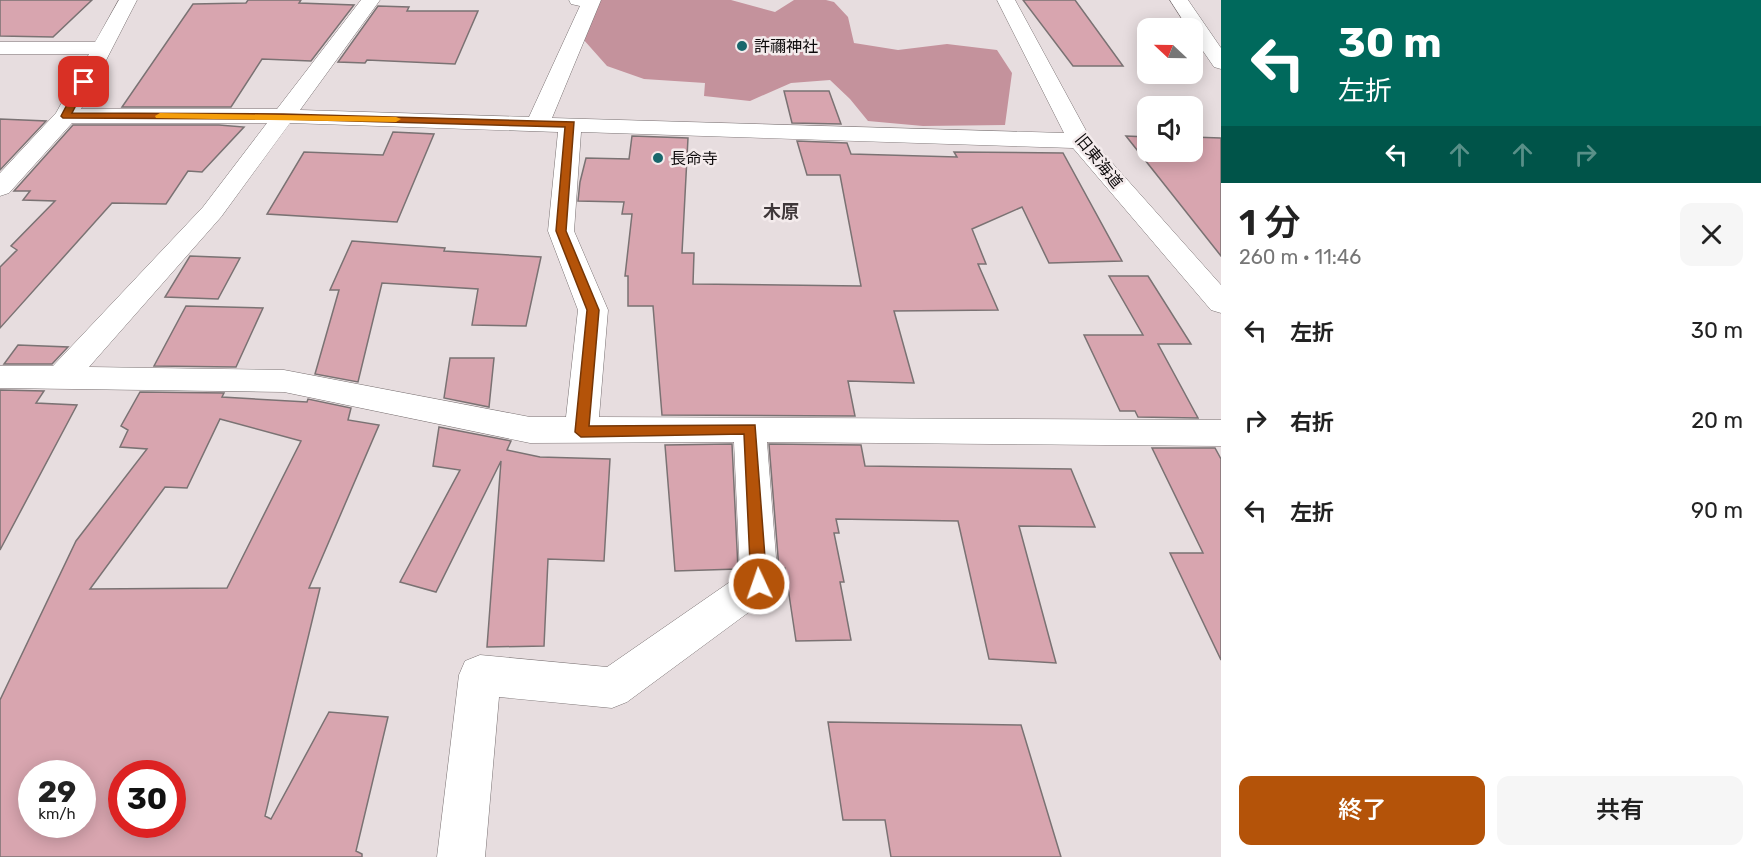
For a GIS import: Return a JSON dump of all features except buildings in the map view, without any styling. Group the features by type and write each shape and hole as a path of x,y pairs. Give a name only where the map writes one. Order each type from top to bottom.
{"street":[{"path":"0,188 66,116 128,0"},
{"path":"61,378 212,212 371,0"},
{"path":"538,123 592,1 578,0"},
{"name":"旧東海道","path":"1006,0 1080,141 1221,303"},
{"path":"1179,0 1221,63"},
{"path":"0,48 102,48"},
{"path":"66,116 283,116 1080,141"},
{"path":"570,124 561,231 593,310 581,432"},
{"path":"0,377 284,381 530,430 581,432 750,429 1221,433"},
{"path":"461,857 480,675 612,688 759,584 750,429"}],"shaded area":[{"path":"599,0 731,0 775,12 794,0 826,0 834,2 848,17 854,43 898,50 947,44 997,50 1012,73 1005,125 923,126 868,121 830,80 791,83 750,101 704,96 705,83 644,79 607,66 583,39"}],"slow traffic":[{"path":"160,116 396,119"}],"place":[{"name":"許禰神社","path":"742,46"},
{"name":"長命寺","path":"658,158"}],"district":[{"name":"木原","path":"781,212"}],"route":[{"path":"84,82 66,116 283,116 570,124 561,231 593,310 581,432 750,429 759,584"}]}
